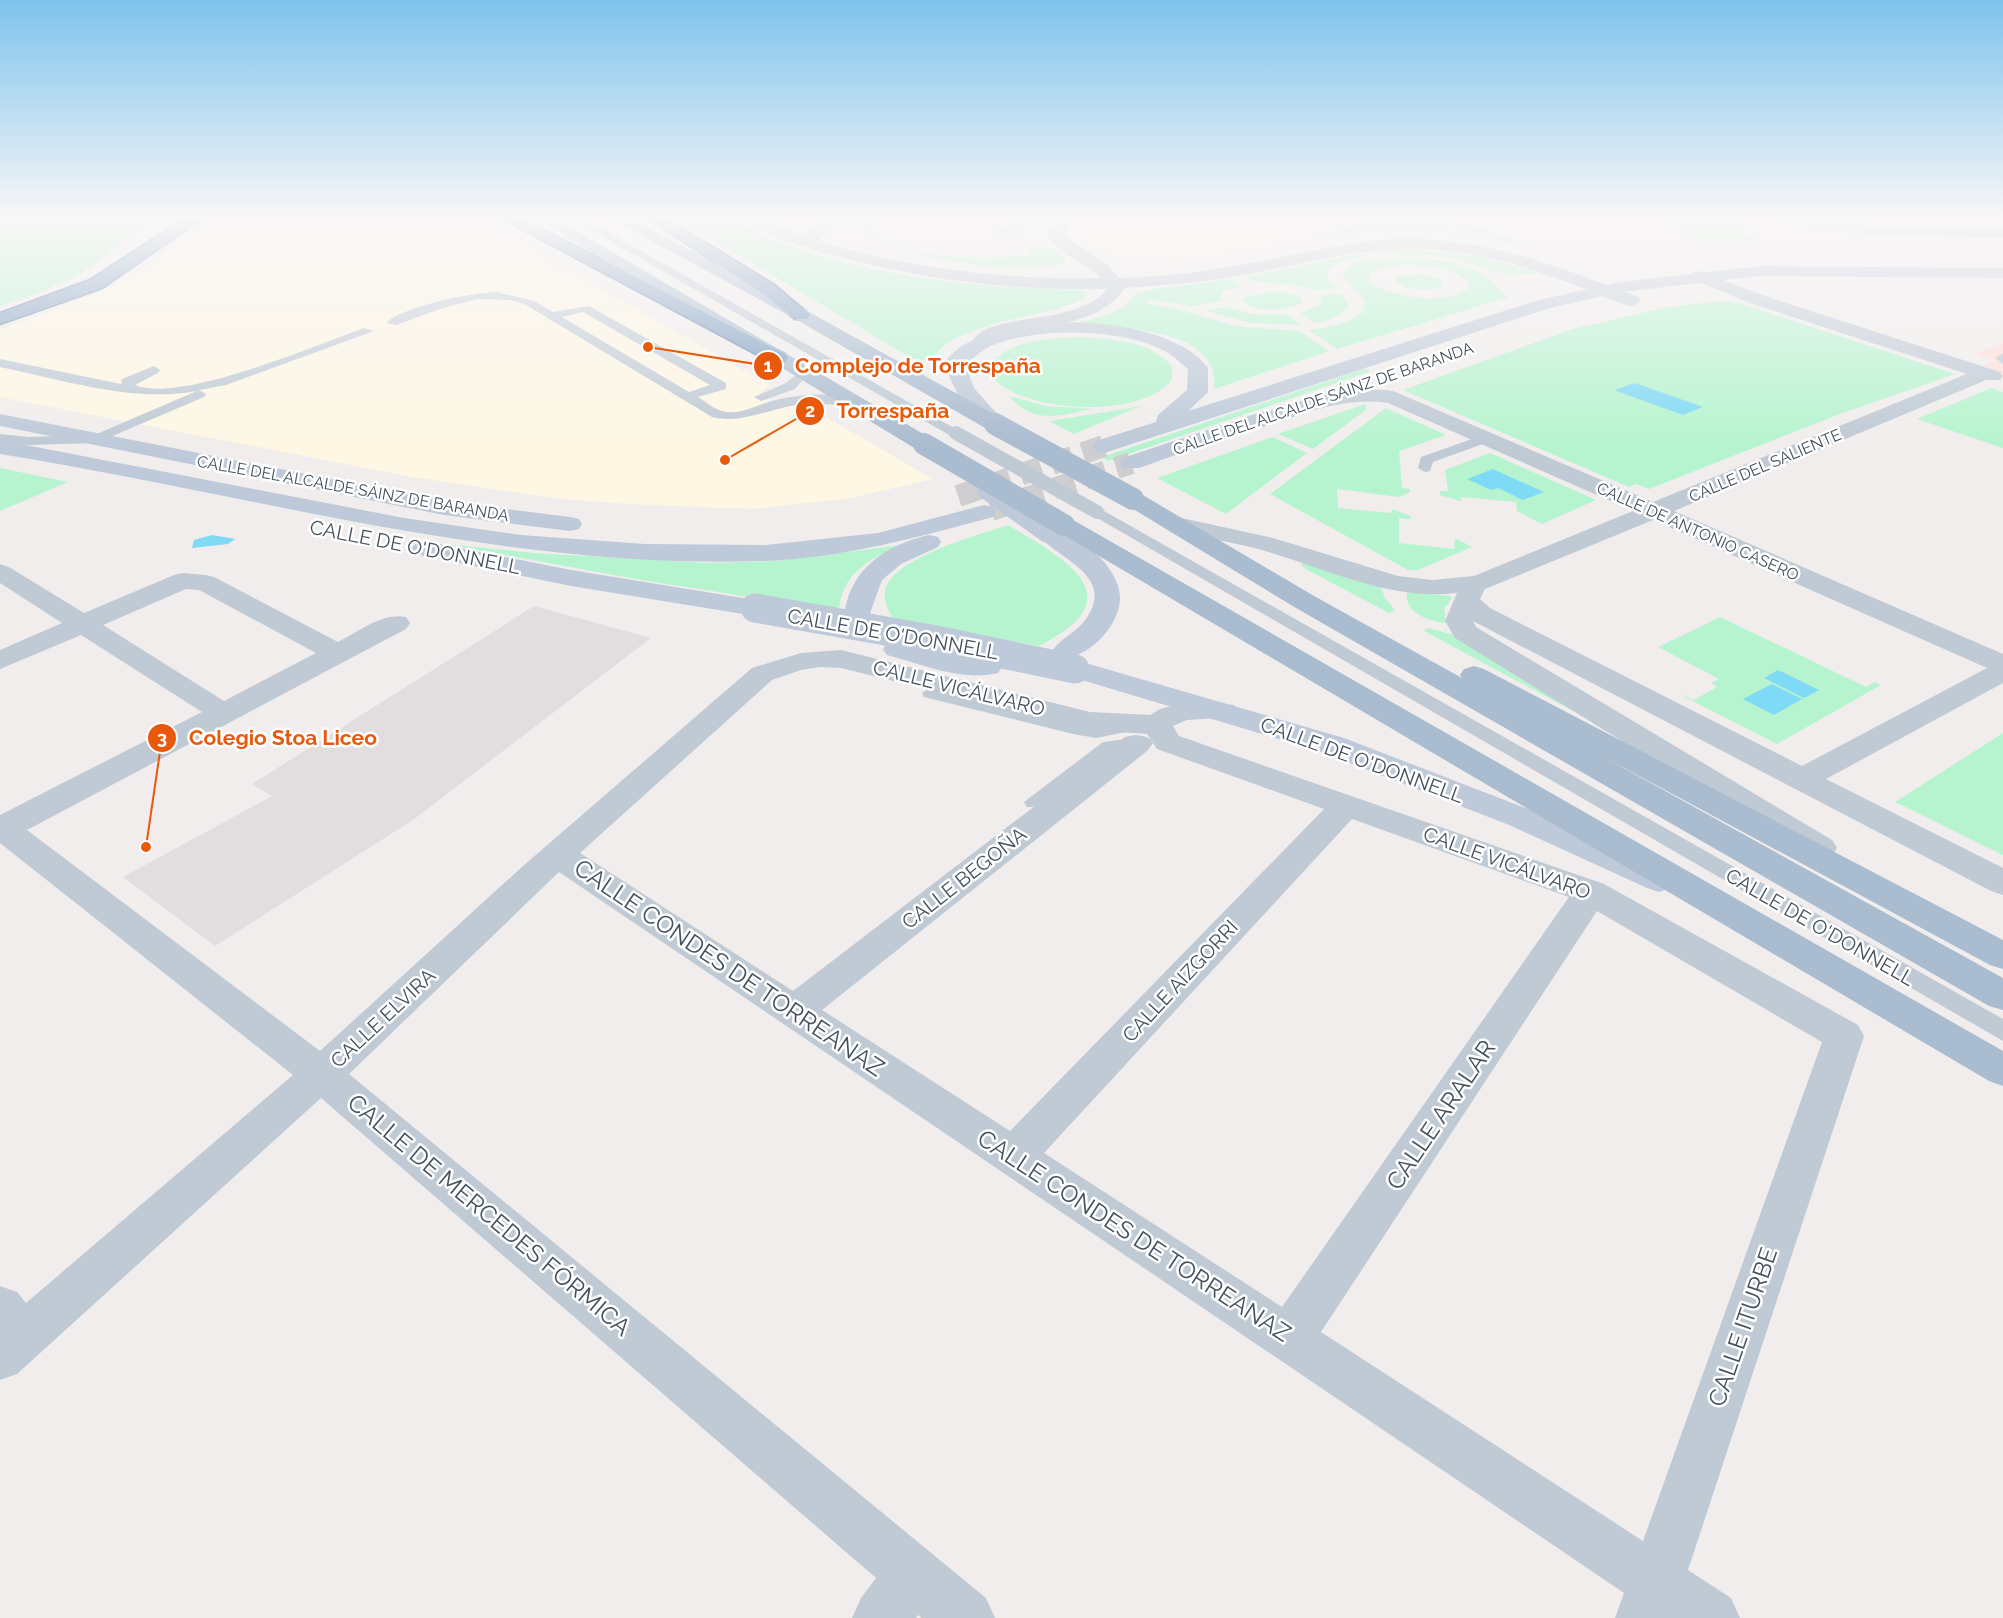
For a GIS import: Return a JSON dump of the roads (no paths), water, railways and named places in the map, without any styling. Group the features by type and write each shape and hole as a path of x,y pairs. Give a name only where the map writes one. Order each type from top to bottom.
{"highway":[{"path":"0,313 53,294"},
{"path":"0,319 74,294"},
{"path":"654,294 778,358"},
{"path":"774,294 801,315"}],"main road":[{"path":"669,294 924,444"},
{"name":"CALLE DE O'DONNELL","path":"760,294 1133,499 1305,602 2003,996"},
{"name":"CALLE DE O'DONNELL","path":"1056,528 1748,920 2003,1070"},
{"name":"CALLE DE O'DONNELL","path":"1305,602 1387,630 2003,956"}],"street":[{"path":"995,424 965,392 955,374 955,362 960,356 982,340 1005,330 1093,309 1109,300 1113,294"},
{"path":"1571,299 1578,294"},
{"name":"CALLE DEL ALCALDE SÁINZ DE BARANDA","path":"982,340 1041,329 1106,329 1143,335 1168,343 1194,360 1200,381 1194,400 1165,421 1104,446 1356,363 1571,299 1605,294"},
{"name":"CALLE DEL ALCALDE SÁINZ DE BARANDA","path":"1133,466 1169,455 1203,438 1383,374 1568,317 1618,294"},
{"path":"1745,294 1995,375"},
{"path":"1383,374 1386,386 1394,397"},
{"name":"CALLE DEL SALIENTE","path":"1473,591 1652,512 1995,375"},
{"name":"CALLE DE ANTONIO CASERO","path":"1203,438 1339,397 1362,393 1394,397 2003,664"},
{"name":"CALLE DEL ALCALDE SÁINZ DE BARANDA","path":"0,420 444,508 556,524 638,529 757,531 849,523 958,496"},
{"path":"924,444 1056,528 1100,575 1107,593 1106,611 1098,627 1070,660"},
{"name":"CALLE DEL ALCALDE SÁINZ DE BARANDA","path":"3,445 404,525 521,542 645,552 766,553 867,541 989,515 893,558 872,573 860,593 859,610"},
{"name":"CALLE DE O'DONNELL","path":"3,445 110,481 306,525 571,578 931,639 1070,660 1333,745 1521,819 1748,920"},
{"name":"CALLE DE O'DONNELL","path":"1177,524 1264,543 1395,584 1473,591 1459,621 1466,632 1930,916"},
{"path":"0,572 225,714"},
{"path":"0,660 80,623 183,581 206,583 337,653"},
{"path":"1473,591 1488,618 2003,883"},
{"path":"1,828 225,714 396,623"},
{"path":"897,649 952,664 988,667"},
{"name":"CALLE VICÁLVARO","path":"762,674 795,661 818,658 841,659 1146,737 1587,897 1844,1036"},
{"path":"1802,779 2003,671"},
{"name":"CALLE ELVIRA","path":"8,1334 322,1075 557,854 762,674"},
{"path":"1146,737 1161,720 1183,712 1223,711"},
{"name":"CALLE BEGOÑA","path":"792,1012 1146,737"},
{"name":"CALLE AIZGORRI","path":"1014,1156 1342,810"},
{"name":"CALLE DE MERCEDES FÓRMICA","path":"1,828 322,1075 966,1618"},
{"name":"CALLE CONDES DE TORREANAZ","path":"557,854 792,1012 1290,1337 1650,1599 1711,1618"},
{"name":"CALLE ARALAR","path":"1290,1337 1587,897"},
{"name":"CALLE ITURBE","path":"1650,1599 1844,1036"},
{"path":"881,1618 914,1574"}],"lane":[{"name":"CALLE DE O'DONNELL","path":"709,294 1097,512 2003,1031"},
{"path":"392,323 449,303 482,297 524,300 686,397 725,416 748,415 789,402 850,401"},
{"path":"550,316 585,308 721,386 686,397"},
{"path":"69,434 175,391 221,382 368,331"},
{"path":"0,363 138,391 175,391"},
{"path":"138,391 129,387 127,382 154,370"},
{"path":"702,406 745,401 776,393 793,384 802,373"},
{"path":"3,445 96,439 191,399 221,382"},
{"path":"1425,468 1426,460 1486,438"},
{"path":"931,693 1073,728 1146,737"},
{"path":"1034,802 1110,746 1146,737"}],"water":[{"path":"1635,383 1703,407 1683,415 1614,390"},
{"path":"1493,469 1544,492 1523,500 1498,488 1491,490 1467,479"},
{"path":"212,535 235,539 228,544 192,548 194,540"},
{"path":"1778,670 1819,690 1804,698 1764,678"},
{"path":"1772,684 1802,699 1774,715 1743,699"}],"tunnel":[{"path":"958,496 1104,446"},
{"path":"991,510 1131,463"}],"place":[{"name":"Complejo de Torrespaña","path":"648,347"},
{"name":"Torrespaña","path":"725,460"},
{"name":"Colegio Stoa Liceo","path":"146,847"}]}
